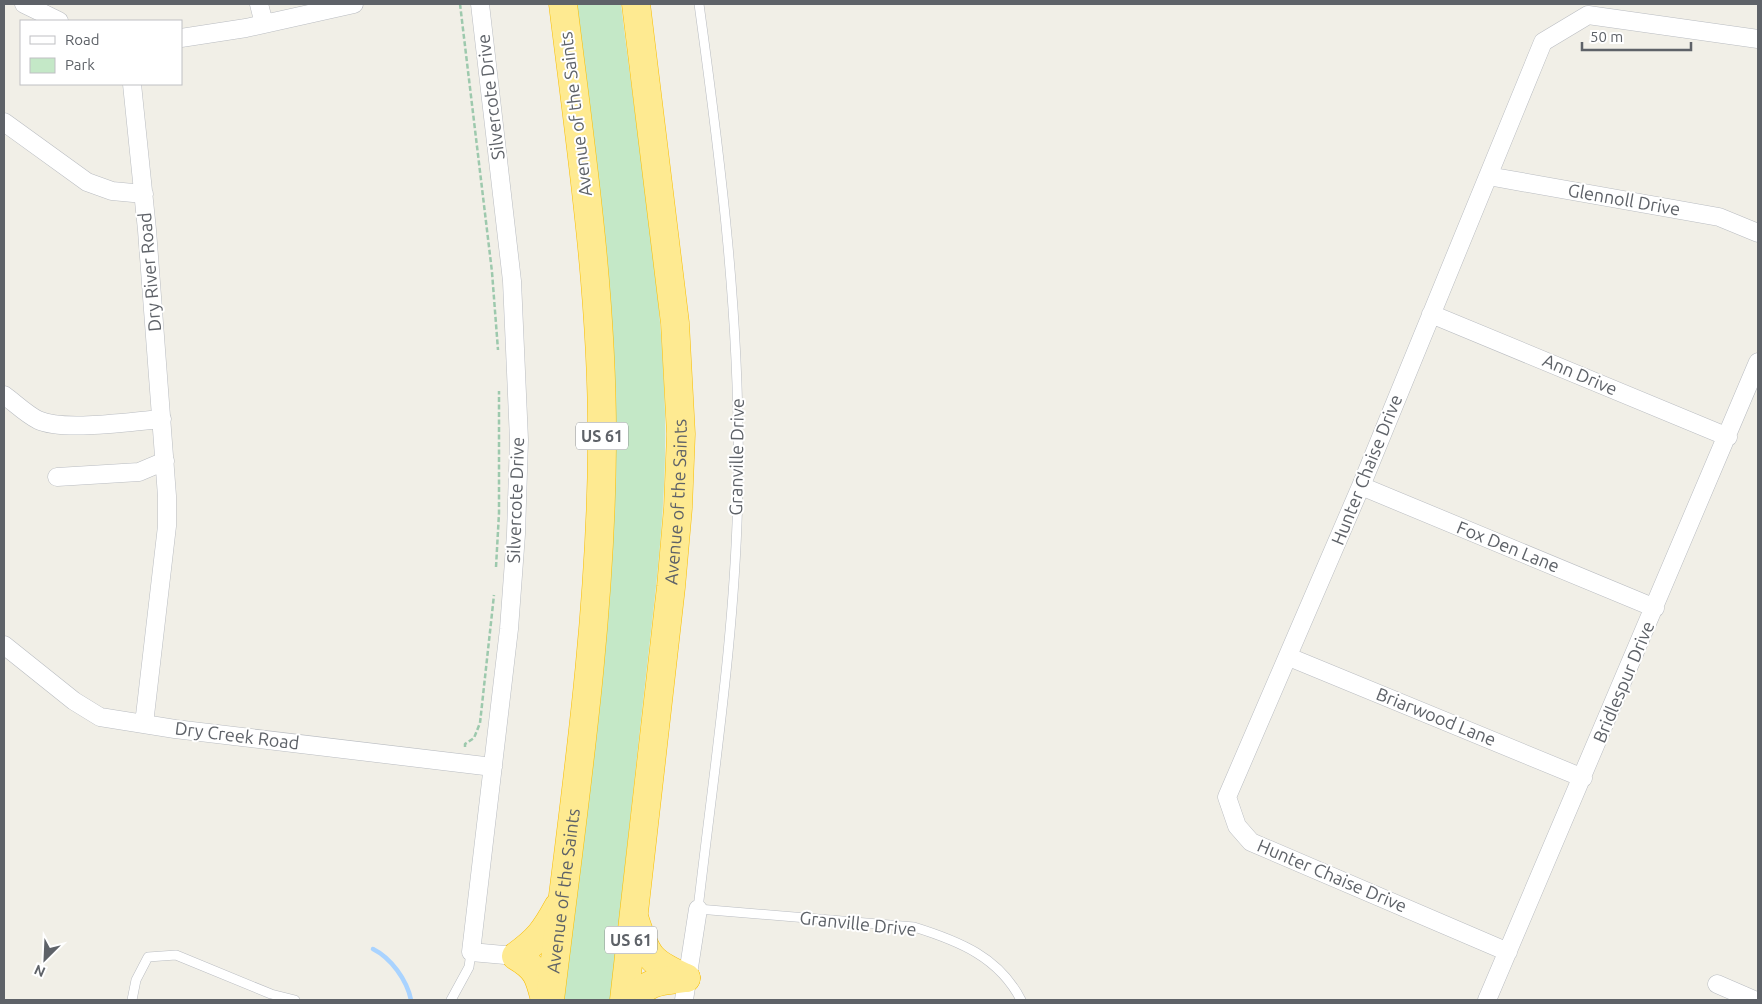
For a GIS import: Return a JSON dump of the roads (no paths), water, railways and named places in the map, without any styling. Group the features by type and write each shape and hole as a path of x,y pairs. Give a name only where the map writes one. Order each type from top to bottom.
{"highway":[{"name":"Avenue of the Saints","path":"550,1000 595,603 601,523 602,443 595,284 563,4"},
{"name":"Avenue of the Saints","path":"624,1000 671,587 678,508 680,434 675,323 636,4"},
{"path":"545,1000 538,973 531,964 516,956 545,932 562,899"},
{"path":"634,916 644,947 651,958 685,989"},
{"path":"634,1000 642,988 657,982 685,989"}],"street":[{"path":"24,4 57,20"},
{"path":"259,4 264,24"},
{"path":"182,38 264,24 354,4"},
{"name":"Silvercote Drive","path":"471,952 509,629 516,534 519,440 512,281 480,4"},
{"name":"Hunter Chaise Drive","path":"1508,952 1251,842 1237,826 1227,797 1289,657 1361,486 1544,42 1588,15 1758,39"},
{"name":"Dry River Road","path":"132,85 144,194 165,461 166,526 144,724"},
{"path":"4,122 87,182 112,191 144,194"},
{"name":"Glennoll Drive","path":"1488,176 1719,217 1758,234"},
{"name":"Ann Drive","path":"1431,314 1728,437"},
{"name":"Bridlespur Drive","path":"1487,1000 1728,437 1758,362"},
{"path":"4,394 30,415 47,423 65,425 162,419"},
{"path":"57,477 139,472 165,461"},
{"name":"Fox Den Lane","path":"1361,486 1655,608"},
{"name":"Dry Creek Road","path":"4,645 74,700 100,717 144,724 493,766"},
{"name":"Briarwood Lane","path":"1289,657 1583,778"},
{"name":"Granville Drive","path":"685,989 698,910"},
{"path":"471,952 516,956"},
{"path":"1717,984 1754,1000"}],"lane":[{"name":"Granville Drive","path":"699,4 729,257 738,395 738,451 734,574 698,910 914,927 945,936 989,960 1011,981 1021,1000"},
{"path":"451,1000 470,967 471,952"},
{"path":"132,1000 136,980 148,957 176,955 271,994 295,1000"}],"waterway":[{"path":"373,949 386,958 397,970 406,985 411,1000"}]}
